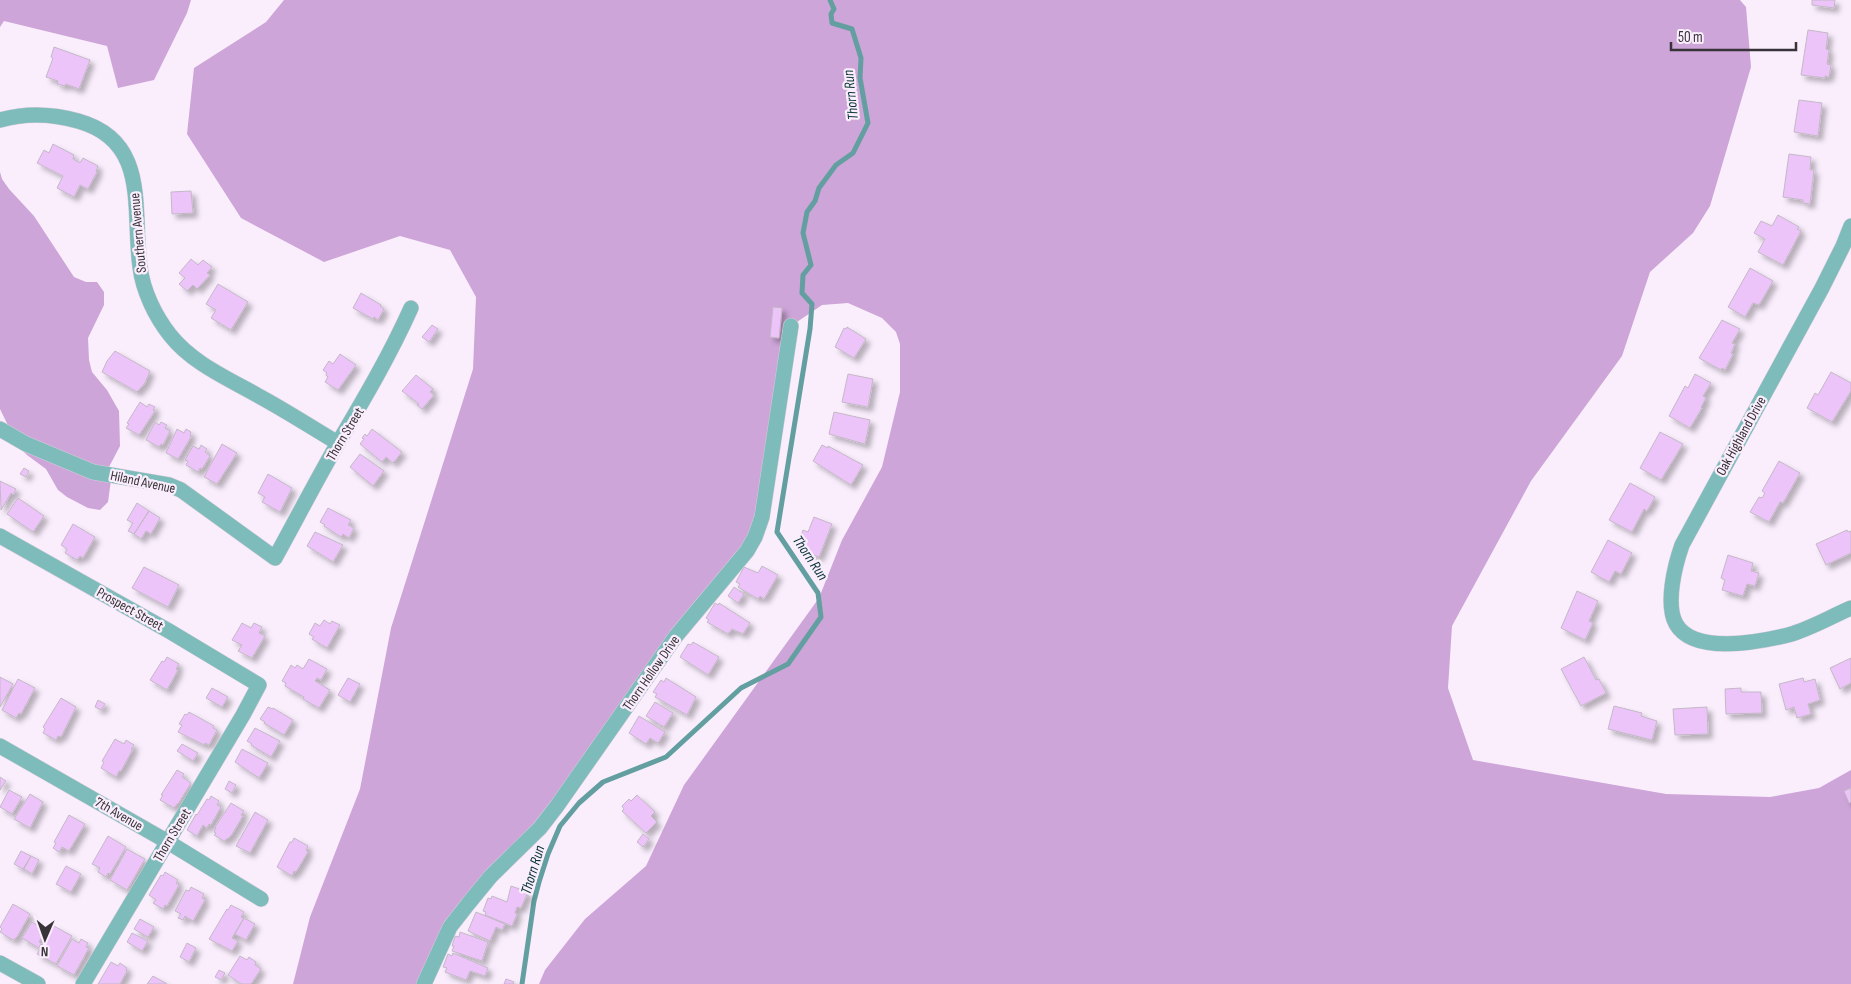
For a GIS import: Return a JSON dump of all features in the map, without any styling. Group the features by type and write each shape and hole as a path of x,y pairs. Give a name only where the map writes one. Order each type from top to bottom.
{"street":[{"name":"Southern Avenue","path":"0,120 35,115 63,116 87,123 105,132 119,145 129,160 133,178 143,285 170,334 181,348 198,361 290,413 338,443"},
{"name":"Oak Highland Drive","path":"1851,226 1843,246 1682,545 1674,578 1672,609 1676,623 1683,632 1703,642 1717,643 1766,640 1789,634 1851,608"},
{"name":"Thorn Street","path":"275,558 338,443 360,409 388,357 411,308"},
{"name":"Thorn Hollow Drive","path":"424,984 450,927 491,876 540,828 676,636 747,551 755,537 762,517 791,326"},
{"name":"Hiland Avenue","path":"0,428 26,444 93,472 169,485 181,490 275,558"},
{"name":"Prospect Street","path":"0,536 129,608 259,685"},
{"name":"Thorn Street","path":"83,984 243,716 259,685"},
{"name":"7th Avenue","path":"0,746 168,842 261,899"},
{"path":"0,962 38,984"}],"shaded area":[{"path":"0,0 191,0 187,13 154,80 118,88 107,46 4,21 0,27"},
{"path":"284,0 1740,0 1746,7 1751,67 1710,206 1693,233 1650,272 1622,356 1531,481 1452,626 1448,688 1473,760 1666,794 1770,797 1819,788 1851,770 1851,984 539,984 545,970 585,919 646,866 684,785 819,598 842,540 882,467 900,392 900,344 896,332 882,318 848,303 822,305 791,326 762,517 587,765 468,904 424,984 293,984 310,917 360,789 391,628 473,369 476,297 450,250 400,236 324,262 241,218 187,134 194,68 266,22"},
{"path":"0,172 2,179 9,189 34,216 74,277 86,282 97,282 104,292 104,305 88,338 89,360 92,372 107,390 119,411 120,446 109,467 111,480 108,502 100,510 88,508 58,490 46,469 18,446 0,409"}],"building":[{"path":"1812,0 1835,0 1834,8 1812,5"},
{"path":"1808,30 1828,33 1826,49 1829,50 1827,64 1831,65 1829,77 1801,75"},
{"path":"54,47 90,60 79,89 66,84 65,86 57,84 58,81 46,77 53,58 51,57"},
{"path":"1799,100 1822,103 1818,136 1794,132"},
{"path":"53,144 74,155 73,159 80,163 83,158 98,166 88,189 80,185 74,197 57,188 63,176 37,163 44,150 49,153"},
{"path":"1789,154 1811,157 1810,170 1814,170 1810,204 1803,203 1803,200 1783,197"},
{"path":"191,191 193,213 172,214 171,192"},
{"path":"1778,215 1799,227 1797,229 1801,231 1783,265 1758,252 1765,239 1754,233 1761,221 1772,226"},
{"path":"191,259 198,265 203,260 212,267 207,273 210,275 197,289 193,285 187,291 179,284 185,278 179,273"},
{"path":"1750,268 1773,281 1759,305 1753,303 1745,317 1728,307"},
{"path":"218,284 248,302 231,330 211,318 216,310 206,304"},
{"path":"361,293 381,305 384,309 378,320 353,308"},
{"path":"773,307 782,308 779,338 770,337"},
{"path":"1722,320 1740,329 1732,343 1735,344 1731,353 1733,354 1725,370 1722,368 1721,370 1699,358"},
{"path":"432,325 438,329 429,342 422,337"},
{"path":"847,327 866,339 854,358 835,347 844,328 846,329"},
{"path":"115,351 150,371 145,383 137,392 102,372 107,361"},
{"path":"340,354 356,365 338,390 325,382 328,377 327,373 323,370 329,361 333,364"},
{"path":"1831,372 1851,383 1851,391 1832,422 1807,408 1815,393 1818,395"},
{"path":"848,374 873,379 868,407 842,402"},
{"path":"1695,374 1711,383 1703,396 1706,398 1702,408 1690,428 1669,416 1685,386 1688,388"},
{"path":"416,375 433,389 430,392 434,395 422,409 417,405 419,404 402,391"},
{"path":"140,402 147,407 149,404 155,407 153,410 155,411 139,435 126,428"},
{"path":"834,412 870,420 865,444 829,434"},
{"path":"155,422 159,425 161,422 167,425 165,428 170,431 163,445 161,444 159,447 146,440"},
{"path":"177,429 184,433 186,429 191,432 191,437 178,459 166,453"},
{"path":"372,429 402,452 393,463 386,457 382,462 360,444 365,434 367,436"},
{"path":"1660,432 1683,444 1661,480 1640,468"},
{"path":"222,444 237,453 217,484 204,477"},
{"path":"201,445 207,449 205,452 210,456 198,472 186,465 188,461 185,460 193,446 199,449"},
{"path":"822,445 828,448 828,446 863,465 851,485 813,461"},
{"path":"360,454 384,471 373,486 350,467"},
{"path":"1779,461 1800,473 1783,503 1780,502 1769,522 1750,512 1759,497 1762,498 1765,493 1762,491"},
{"path":"24,468 29,471 26,477 20,474"},
{"path":"268,474 292,488 280,512 262,502 265,497 258,493"},
{"path":"0,481 16,489 13,495 11,493 1,510"},
{"path":"1630,483 1655,497 1647,511 1644,509 1632,532 1609,520"},
{"path":"18,498 44,516 33,532 7,514"},
{"path":"137,503 149,511 134,534 128,531 133,523 127,520"},
{"path":"328,508 351,520 348,525 354,528 349,538 343,534 341,537 320,522"},
{"path":"149,511 160,518 151,534 146,531 141,539 134,534"},
{"path":"814,517 832,524 819,557 801,550 805,542 799,540 803,530 808,532"},
{"path":"73,524 95,537 83,558 80,556 77,560 65,553 67,549 61,545"},
{"path":"1847,530 1848,532 1851,531 1851,553 1826,565 1816,544"},
{"path":"315,532 343,545 333,562 307,546"},
{"path":"1608,540 1632,553 1621,574 1615,571 1609,582 1591,572"},
{"path":"1728,555 1753,563 1751,571 1759,573 1755,586 1747,584 1743,596 1722,590 1725,580 1721,578"},
{"path":"762,566 778,575 764,599 760,596 758,599 738,587 740,584 736,582 744,567 758,573"},
{"path":"144,567 179,585 168,607 132,588"},
{"path":"734,587 744,594 738,603 728,596"},
{"path":"1577,591 1598,601 1589,621 1593,623 1585,640 1561,628"},
{"path":"715,603 718,605 719,603 750,623 743,634 732,629 728,634 707,622 709,620 706,618"},
{"path":"324,620 330,624 332,621 340,625 327,648 312,639 314,637 309,634 315,623 320,626"},
{"path":"242,623 251,628 254,623 262,627 259,633 265,636 252,658 238,651 242,645 232,640"},
{"path":"693,642 719,657 708,675 680,657 688,644 691,645"},
{"path":"167,657 179,664 176,669 178,670 167,690 150,680 162,661 164,662"},
{"path":"1584,657 1596,680 1599,679 1606,693 1581,706 1561,669"},
{"path":"1851,658 1851,683 1840,689 1830,668"},
{"path":"309,659 327,669 321,680 317,678 315,681 330,690 319,708 285,686 286,683 282,681 291,665 295,668 297,665 303,669"},
{"path":"0,677 13,684 0,707"},
{"path":"348,678 360,684 350,702 338,695"},
{"path":"666,678 696,697 687,715 655,697 657,694 653,692 661,680 664,682"},
{"path":"1803,678 1804,682 1815,679 1820,700 1808,704 1811,714 1797,718 1794,707 1786,710 1779,684"},
{"path":"18,679 35,688 21,714 19,713 16,718 2,710"},
{"path":"212,688 228,697 222,707 206,698"},
{"path":"1741,688 1741,692 1761,692 1762,713 1726,714 1725,689"},
{"path":"61,698 76,707 61,737 58,736 56,740 43,733 45,729 43,727"},
{"path":"98,700 105,704 101,710 95,707"},
{"path":"655,702 673,713 664,727 646,716"},
{"path":"1614,706 1642,713 1641,716 1657,721 1652,740 1608,729"},
{"path":"268,707 293,720 284,735 260,719"},
{"path":"1707,707 1708,734 1675,735 1673,709"},
{"path":"189,712 214,726 213,728 217,730 209,745 205,743 204,745 178,732 182,725 179,724 185,714 187,715"},
{"path":"639,716 665,732 658,743 650,738 646,744 629,733"},
{"path":"255,728 280,741 271,757 247,741"},
{"path":"115,739 124,744 126,740 134,745 116,777 101,768 104,762 102,761"},
{"path":"182,744 198,753 193,761 177,751"},
{"path":"242,749 268,763 259,778 235,762"},
{"path":"177,770 184,774 182,777 191,783 174,808 160,800 163,795 161,795"},
{"path":"0,777 6,781 0,790"},
{"path":"229,781 236,785 232,793 225,789"},
{"path":"1851,788 1851,802 1849,803 1844,791"},
{"path":"9,790 22,797 12,814 0,807"},
{"path":"30,794 43,802 30,828 14,819"},
{"path":"637,795 655,812 651,816 657,822 646,833 622,811 624,809 622,806 629,799 631,801"},
{"path":"211,796 219,801 217,805 221,807 211,825 209,824 207,828 203,825 197,836 187,830 196,814"},
{"path":"231,803 244,811 231,836 224,841 214,835 216,833 214,832 215,827"},
{"path":"255,812 268,820 250,853 236,846"},
{"path":"69,815 85,824 69,851 62,847 59,852 53,848 56,843 54,842"},
{"path":"643,834 649,839 643,847 637,842"},
{"path":"108,836 126,847 110,874 108,873 106,877 98,872 100,868 92,864"},
{"path":"294,838 308,846 306,850 308,852 292,876 277,867"},
{"path":"127,849 145,859 127,890 110,880"},
{"path":"21,851 31,856 23,869 14,864"},
{"path":"31,856 39,860 32,874 24,869"},
{"path":"66,866 81,874 71,892 56,884"},
{"path":"165,872 178,880 176,883 179,885 167,906 165,905 163,909 153,903 156,900 149,895 161,875 163,876"},
{"path":"511,886 528,892 521,908 517,907 515,913 517,914 512,926 485,915 486,912 483,911 488,898 491,899 492,896 507,902"},
{"path":"191,887 204,894 202,898 205,900 193,921 185,916 183,920 178,918 181,914 175,911 186,890 189,891"},
{"path":"13,904 30,914 17,937 13,940 0,932 2,929 0,927"},
{"path":"231,905 244,912 241,917 244,918 232,938 238,941 232,951 209,939"},
{"path":"476,912 505,924 502,930 496,927 490,941 468,931"},
{"path":"244,918 255,924 246,940 235,934"},
{"path":"140,919 154,927 148,937 134,929"},
{"path":"32,922 46,930 39,942 41,943 39,948 22,938"},
{"path":"54,926 72,936 56,964 37,954"},
{"path":"460,932 488,942 482,961 452,951 455,936 459,937"},
{"path":"132,933 148,941 142,951 127,942"},
{"path":"72,939 79,943 81,939 88,943 86,947 89,948 74,975 57,966"},
{"path":"187,943 196,948 189,962 180,957"},
{"path":"453,953 488,968 485,976 470,971 466,980 445,972 447,968 443,967 448,954 452,956"},
{"path":"240,956 247,960 249,957 261,969 251,984 241,984 228,975"},
{"path":"111,962 118,966 120,963 127,968 120,984 98,984"},
{"path":"219,970 225,973 221,980 215,977"},
{"path":"153,976 167,984 147,984"},
{"path":"506,979 514,982 513,984 504,984"}],"waterway":[{"name":"Thorn Run","path":"522,984 534,901 548,854 560,826 579,803 603,782 666,757 741,688 788,664 821,617 818,593 777,532 810,329 812,304 802,293 803,275 811,265 803,233 807,212 815,201 819,188 836,165 853,153 868,123 860,78 861,58 852,29 832,23 831,14 834,9 830,0"}]}
